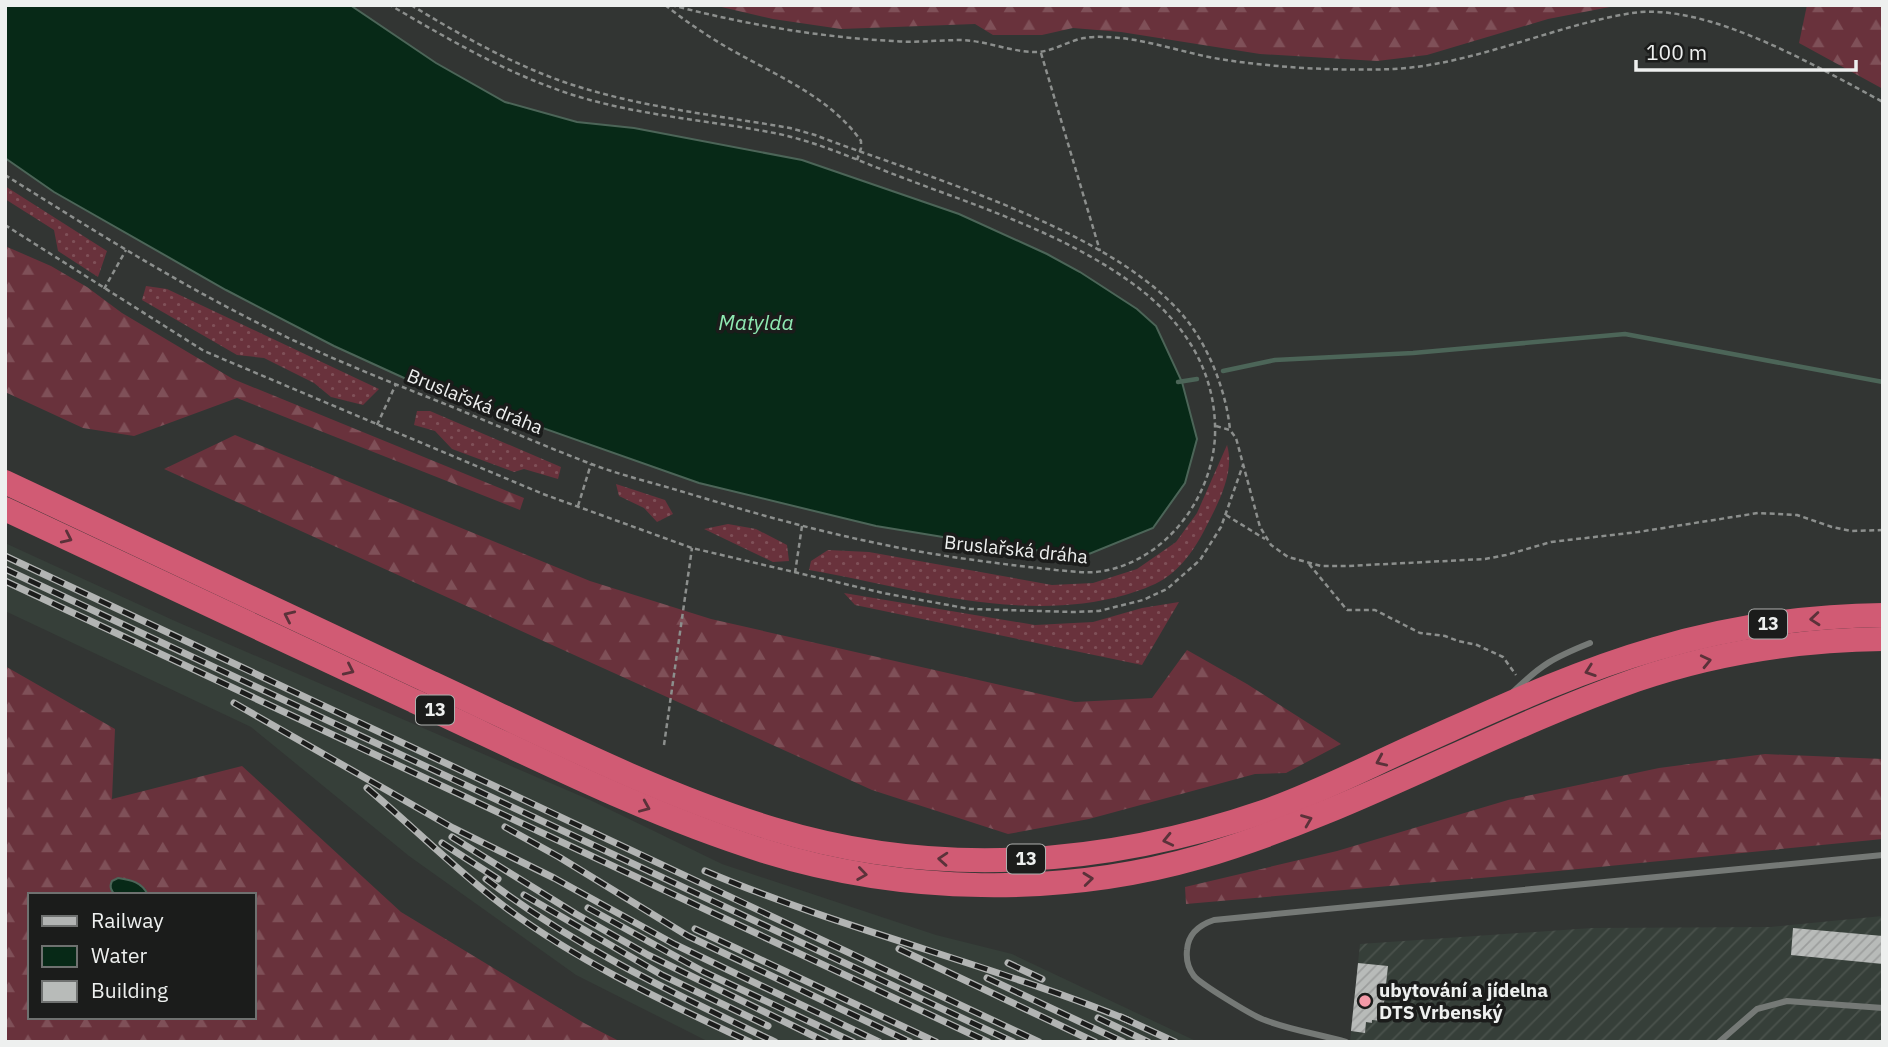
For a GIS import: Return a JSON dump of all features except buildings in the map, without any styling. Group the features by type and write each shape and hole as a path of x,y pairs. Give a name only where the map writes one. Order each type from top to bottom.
{"highway":[{"name":"13","path":"5,482 594,758 702,804 775,830 854,848 920,857 1004,860 1057,858 1148,845 1192,835 1271,809 1561,682 1666,646 1761,625 1883,615"},
{"name":"13","path":"5,509 641,805 768,852 848,872 921,881 1003,884 1059,882 1111,877 1199,858 1280,831 1570,705 1640,679 1731,655 1839,640 1883,639"},
{"path":"1839,640 1883,645"}],"lane":[{"path":"1493,711 1538,668 1553,658 1590,643"},
{"path":"1346,1042 1261,1019 1199,980 1190,969 1186,954 1189,939 1206,923 1226,919 1883,855"},
{"path":"1719,1042 1757,1009 1787,1001 1883,1008"}],"path":[{"name":"Bruslařská dráha","path":"5,175 126,250 262,325 396,384 591,464 802,526 907,551 1017,566 1106,571 1147,555 1160,545 1179,525 1197,499 1208,474 1214,444 1215,426 1210,386 1205,370 1179,327 1157,303 1090,255 1041,232 802,140 775,133 688,120 569,93 499,65 429,29 390,5"},
{"path":"411,5 465,38 563,82 632,101 790,128 978,195 1068,234 1100,251 1156,290 1180,312 1194,330 1212,364 1230,430 1236,438 1257,520 1268,540"},
{"path":"665,5 721,44 820,101 861,141 857,160"},
{"path":"671,5 722,18 808,34 896,42 965,40 1018,51 1041,52 1086,38 1121,38 1224,60 1294,67 1396,69 1459,58 1634,13 1665,13 1742,32 1789,52 1883,102"},
{"path":"1041,52 1100,251"},
{"path":"5,225 204,351 377,425 578,506 692,548 795,573 970,609 1099,611 1143,600 1167,589 1200,560 1226,515 1243,465"},
{"path":"103,289 126,250"},
{"path":"377,425 396,384"},
{"path":"1215,426 1230,430"},
{"path":"578,506 591,464"},
{"path":"1226,515 1268,540 1288,557 1309,564 1347,566 1485,559 1551,542 1638,532 1758,513 1797,514 1851,531 1883,530"},
{"path":"795,573 802,526"},
{"path":"664,745 692,548"},
{"path":"1309,564 1347,610 1375,610 1420,633 1445,636 1489,650 1503,657 1522,683"}],"shaded area":[{"path":"5,543 175,621 590,800 722,864 936,935 1012,954 1198,1042 709,1042 576,975 409,856 251,727 5,611"},
{"path":"1883,916 1883,1042 1350,1042 1360,944 1592,928 1771,927"}],"green space":[{"path":"713,5 1620,5 1548,19 1427,55 1377,61 1260,54 1121,32 1073,28 1042,35 993,35 975,24 841,29 773,19"},
{"path":"1807,5 1883,5 1883,89 1799,43"},
{"path":"5,186 107,251 98,277 58,251 54,230 5,199"},
{"path":"5,246 51,266 87,287 122,313 233,379 524,498 520,510 237,398 134,436 83,428 5,392"},
{"path":"146,286 167,289 379,389 363,405 331,397 314,383 264,358 237,355 142,300"},
{"path":"417,411 430,411 561,467 558,479 524,469 514,472 452,449 435,431 414,425"},
{"path":"235,435 590,581 711,619 1075,702 1152,698 1187,650 1247,684 1341,744 1286,773 1255,774 1089,819 1008,834 872,790 164,469"},
{"path":"1227,445 1229,465 1221,496 1184,562 1164,579 1125,595 1086,603 1006,605 809,570 811,561 828,550 869,552 1052,585 1093,583 1137,569 1176,542 1197,513"},
{"path":"616,484 665,500 673,514 657,522 644,508 619,496"},
{"path":"728,524 756,529 787,545 789,561 773,562 704,529"},
{"path":"844,593 1035,625 1093,622 1142,608 1179,602 1142,665 855,605"},
{"path":"5,666 115,729 112,799 242,766 401,912 584,1023 621,1042 5,1042"},
{"path":"1765,754 1883,759 1883,839 1186,904 1185,887 1337,851 1508,800 1659,768"}],"water":[{"name":"Matylda","path":"5,5 350,5 436,63 505,102 577,122 634,128 802,160 959,214 1080,272 1137,309 1156,326 1182,382 1197,439 1185,483 1153,528 1089,554 1016,549 876,526 699,483 415,383 334,346 226,290 54,192 5,158"},
{"path":"118,878 132,881 147,893 114,893 112,881"}],"waterway":[{"path":"1223,371 1275,360 1413,353 1625,334 1883,382"},
{"path":"1178,382 1197,379"}],"railway":[{"path":"5,556 1039,1042"},
{"path":"5,569 1013,1042"},
{"path":"5,581 988,1042"},
{"path":"234,703 453,828 554,878 674,944 879,1042"},
{"path":"367,788 467,876 530,925 590,962 750,1042"},
{"path":"505,827 688,936 910,1042"},
{"path":"452,837 648,955 826,1042"},
{"path":"442,843 498,879"},
{"path":"705,871 810,911 1024,982 1130,1021"},
{"path":"486,879 590,948 775,1042"},
{"path":"524,895 662,975 768,1026"},
{"path":"588,908 704,972 853,1042"},
{"path":"695,929 936,1042"},
{"path":"899,949 1095,1042"},
{"path":"1008,963 1042,979"},
{"path":"987,978 1123,1042"},
{"path":"1121,1017 1175,1042"},
{"path":"1098,1018 1148,1042"}],"place":[{"name":"ubytování a jídelna DTS Vrbenský","path":"1365,1001"}]}
